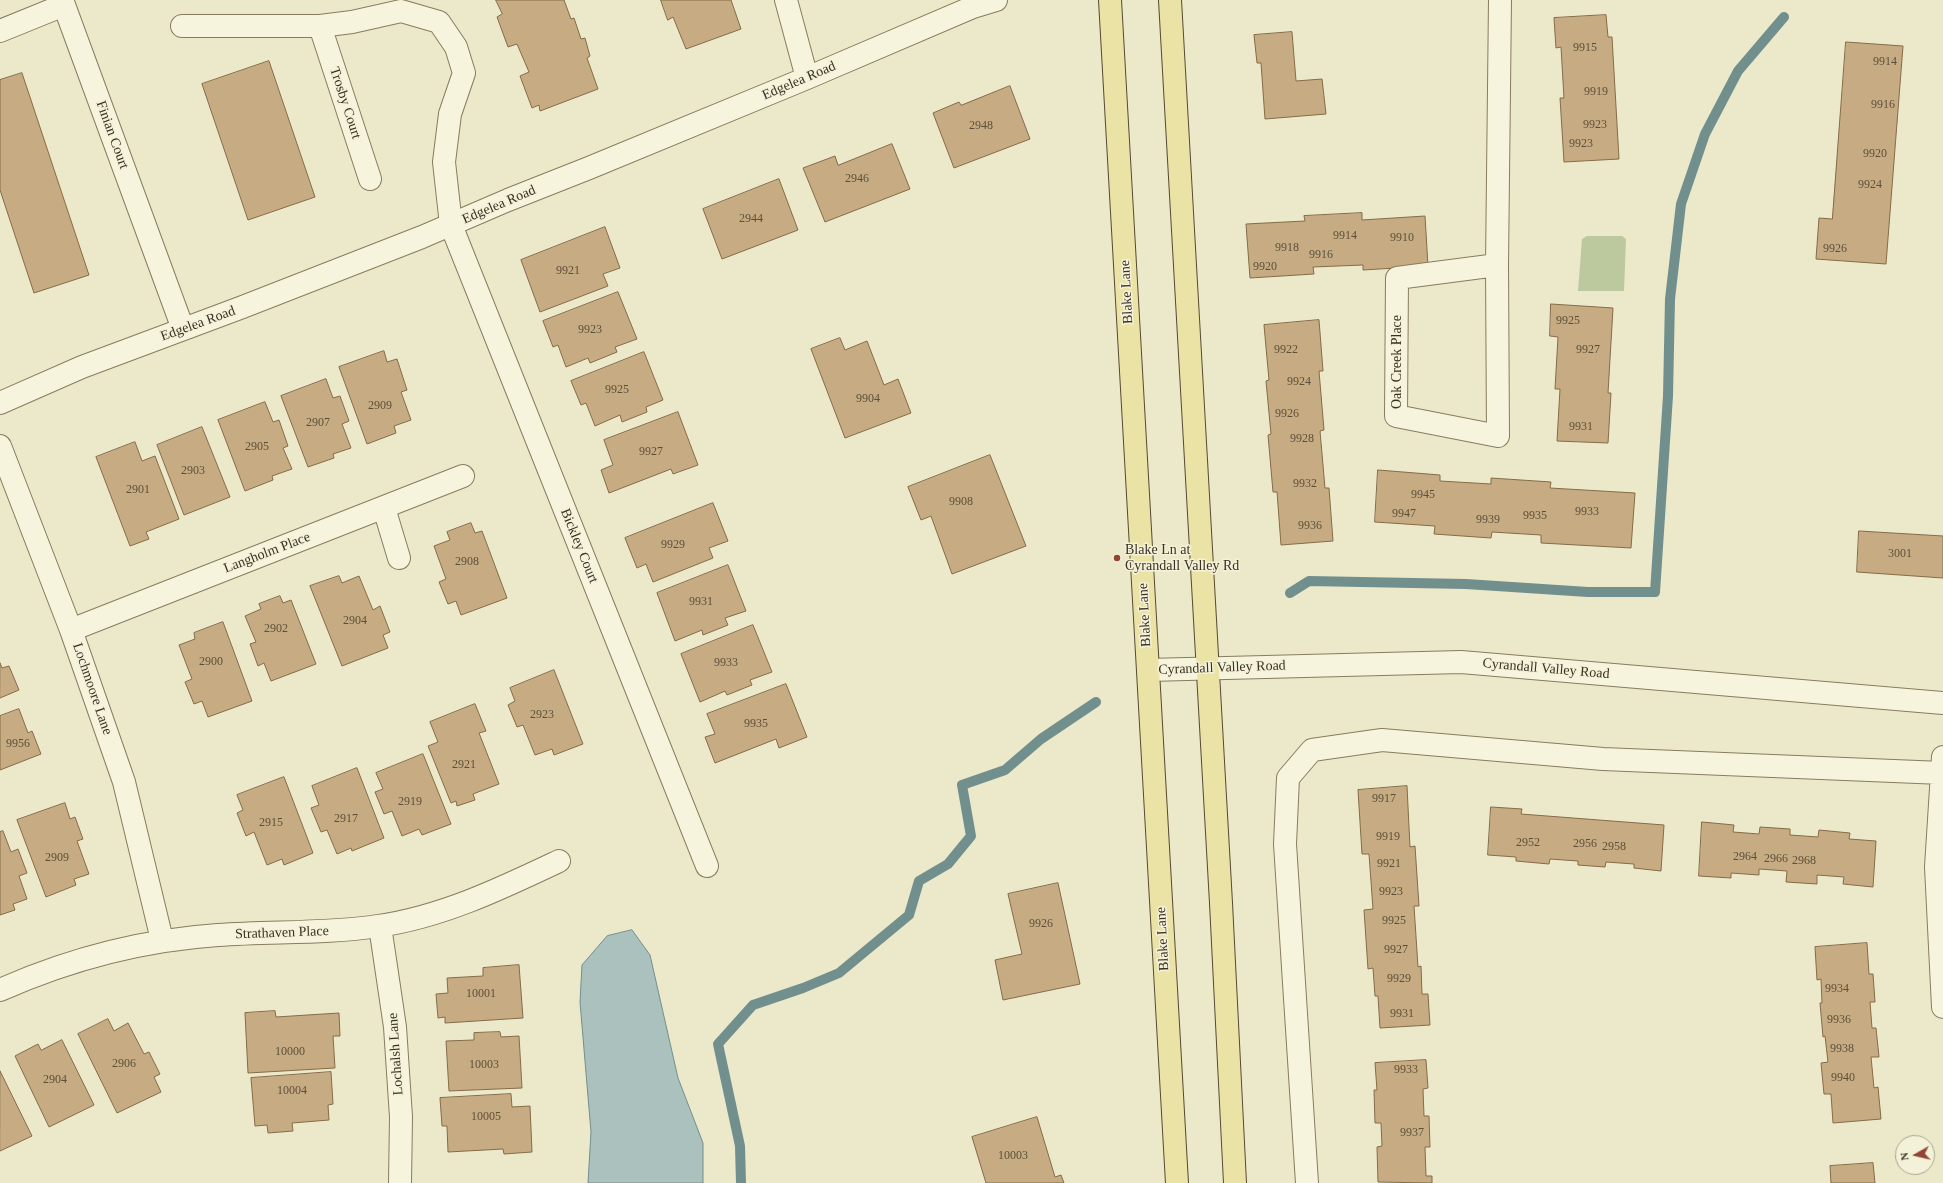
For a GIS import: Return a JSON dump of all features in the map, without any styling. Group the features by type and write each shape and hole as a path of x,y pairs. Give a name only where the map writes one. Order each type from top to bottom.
{"main road":[{"name":"Blake Lane","path":"1110,0 1177,1183"},
{"path":"1170,0 1221,903 1235,1183"}],"street":[{"path":"786,0 807,78"},
{"name":"Edgelea Road","path":"0,403 82,367 183,330 450,225 807,78 973,7 996,0"},
{"name":"Oak Creek Place","path":"1497,265 1397,278 1396,416 1498,436 1497,265 1500,0"},
{"name":"Finian Court","path":"0,31 64,5 183,330"},
{"path":"182,26 320,26 352,22 400,11 439,22 456,47 464,73 450,114 444,162 450,225"},
{"name":"Trosby Court","path":"320,26 370,179"},
{"name":"Bickley Court","path":"450,225 707,866"},
{"name":"Lochmoore Lane","path":"0,446 72,630 124,782 162,940"},
{"name":"Langholm Place","path":"72,630 463,476"},
{"path":"384,508 399,558"},
{"name":"Cyrandall Valley Road","path":"1148,670 1461,662 1943,703"},
{"path":"1307,1183 1285,844 1288,778 1312,750 1382,740 1604,759 1942,765 1936,867 1943,1007"},
{"name":"Strathaven Place","path":"0,990 76,960 162,940 219,935 326,932 380,926 424,915 485,895 559,861"},
{"name":"Lochalsh Lane","path":"380,926 395,1027 401,1117 400,1183"}],"green space":[{"path":"1587,236 1622,236 1626,239 1624,291 1578,291 1582,239"}],"water":[{"path":"632,930 650,955 678,1078 703,1143 703,1183 588,1183 591,1132 580,1002 582,965 607,936"}],"building":[{"path":"496,0 564,0 571,19 574,18 581,39 585,38 590,56 587,58 598,89 540,111 539,105 532,108 520,76 529,72 517,44 508,47 497,17 502,14"},
{"path":"661,0 731,0 741,29 686,49 673,17 668,20"},
{"path":"1606,15 1608,37 1612,37 1619,159 1564,162 1560,98 1564,98 1561,47 1556,48 1554,18"},
{"path":"1292,32 1296,81 1322,79 1326,114 1265,119 1261,63 1257,63 1254,35"},
{"path":"1846,42 1903,46 1886,264 1816,259 1819,218 1832,219"},
{"path":"269,61 315,197 248,220 202,84"},
{"path":"22,73 89,275 34,293 0,190 0,80"},
{"path":"1010,86 1030,139 954,168 933,113 959,102 961,105"},
{"path":"892,144 910,189 825,222 803,168 835,156 838,165"},
{"path":"779,179 798,230 722,259 703,209"},
{"path":"1362,213 1362,220 1425,216 1428,266 1363,270 1363,265 1313,267 1314,274 1250,278 1246,224 1305,221 1304,216"},
{"path":"605,227 620,268 603,274 608,286 540,312 521,260"},
{"path":"618,292 637,339 615,347 617,352 590,363 588,358 566,367 558,345 553,347 543,321"},
{"path":"1551,304 1613,308 1608,393 1611,393 1608,443 1557,441 1560,389 1555,389 1558,337 1550,336"},
{"path":"1319,320 1323,371 1319,371 1324,430 1320,431 1325,488 1329,488 1333,541 1281,545 1277,492 1273,492 1268,435 1271,434 1266,381 1269,380 1264,325"},
{"path":"840,338 845,350 867,341 884,385 898,379 911,413 845,438 811,349"},
{"path":"384,351 387,362 397,359 407,390 401,392 411,420 394,426 396,433 367,444 339,367"},
{"path":"644,352 663,400 646,407 647,412 622,422 620,415 595,426 586,403 581,405 571,381"},
{"path":"326,379 333,398 340,396 349,421 342,424 351,448 333,454 334,458 308,467 281,396"},
{"path":"265,402 273,422 279,420 288,446 283,448 292,469 272,476 273,480 245,491 218,420"},
{"path":"678,412 698,465 673,474 671,469 609,493 601,470 613,465 604,440"},
{"path":"202,427 230,497 184,515 157,445"},
{"path":"135,442 142,461 155,456 179,519 146,532 149,539 130,546 96,457"},
{"path":"990,455 1026,546 952,574 931,516 921,520 908,487"},
{"path":"1378,470 1440,475 1440,481 1491,484 1491,478 1551,482 1550,488 1635,493 1631,548 1541,543 1541,535 1492,532 1491,538 1434,534 1435,526 1375,522"},
{"path":"713,503 728,541 709,548 713,558 653,582 646,564 637,568 625,538"},
{"path":"471,523 475,533 482,531 507,598 461,615 456,601 448,604 439,582 446,579 434,546 450,540 447,532"},
{"path":"1859,531 1943,536 1943,578 1857,572"},
{"path":"728,565 746,611 725,618 728,625 703,635 702,630 675,641 657,593"},
{"path":"339,576 342,583 359,576 373,610 380,606 390,632 383,635 388,648 342,666 310,586"},
{"path":"280,596 283,603 291,600 316,664 271,681 264,663 258,666 250,644 256,642 245,616 261,609 259,604"},
{"path":"223,622 252,701 208,717 202,701 194,704 185,682 192,679 179,645 195,639 194,633"},
{"path":"753,625 772,672 750,680 752,685 727,695 725,691 700,702 681,654"},
{"path":"0,663 2,668 9,666 19,690 0,698"},
{"path":"554,670 583,744 554,755 552,749 535,755 523,725 517,727 508,705 515,701 510,688"},
{"path":"786,684 807,737 779,748 776,739 715,763 705,737 715,734 707,714"},
{"path":"475,704 486,731 479,733 499,784 473,794 475,800 457,806 456,801 451,803 428,746 438,742 430,722"},
{"path":"19,709 28,733 32,731 41,754 0,770 0,716"},
{"path":"423,754 451,824 422,835 419,829 402,836 392,811 384,814 375,792 383,789 376,773"},
{"path":"357,768 384,838 352,851 351,848 337,854 327,830 321,832 311,808 319,805 312,786"},
{"path":"284,777 313,853 284,865 282,859 267,865 254,832 246,836 237,813 243,810 237,795"},
{"path":"1407,786 1410,847 1415,846 1419,906 1414,906 1418,967 1421,966 1422,994 1428,994 1430,1025 1380,1028 1378,996 1375,996 1373,968 1368,969 1364,910 1373,909 1369,854 1362,854 1358,790"},
{"path":"65,803 70,819 75,817 83,839 77,841 89,874 74,879 76,885 46,897 17,820"},
{"path":"1491,807 1522,809 1521,814 1664,825 1661,871 1634,868 1634,864 1606,862 1605,867 1578,865 1578,861 1550,859 1549,864 1516,861 1516,857 1488,855"},
{"path":"1702,822 1734,825 1733,832 1759,834 1760,827 1790,829 1790,835 1818,837 1819,830 1850,833 1849,839 1876,841 1873,887 1843,884 1844,877 1817,875 1817,884 1786,882 1787,871 1759,869 1759,875 1731,873 1731,878 1699,876"},
{"path":"3,831 11,852 18,849 27,873 19,876 27,899 13,904 15,910 0,915 0,832"},
{"path":"1058,883 1080,984 1003,1000 995,960 1022,954 1008,894"},
{"path":"1867,943 1869,974 1873,974 1875,1002 1870,1002 1872,1028 1876,1028 1879,1057 1871,1057 1874,1088 1878,1087 1881,1119 1833,1123 1831,1094 1824,1094 1821,1063 1828,1062 1825,1036 1823,1037 1820,1003 1822,1003 1821,979 1817,980 1815,947"},
{"path":"519,965 523,1018 445,1023 445,1017 438,1018 436,994 448,993 447,978 483,976 483,968"},
{"path":"275,1011 276,1017 339,1013 340,1036 333,1036 335,1068 248,1073 245,1013"},
{"path":"108,1019 114,1031 128,1023 144,1054 149,1052 160,1074 154,1077 161,1092 117,1113 78,1034"},
{"path":"500,1032 501,1037 519,1036 522,1088 449,1091 446,1041 474,1040 474,1033"},
{"path":"62,1040 94,1105 49,1127 15,1056 38,1044 41,1050"},
{"path":"1426,1060 1428,1088 1423,1089 1424,1116 1429,1116 1430,1147 1425,1147 1426,1176 1432,1176 1432,1183 1378,1182 1377,1147 1382,1146 1381,1123 1375,1123 1374,1090 1377,1090 1375,1063"},
{"path":"0,1071 32,1136 0,1151"},
{"path":"331,1072 333,1104 328,1105 329,1120 292,1123 293,1131 268,1133 267,1125 255,1126 251,1078"},
{"path":"511,1094 512,1107 530,1106 532,1152 504,1154 503,1149 448,1152 447,1126 442,1126 440,1098"},
{"path":"1037,1117 1055,1177 1061,1175 1064,1183 986,1183 972,1137"},
{"path":"1873,1163 1875,1183 1831,1183 1830,1166"}],"waterway":[{"path":"1290,593 1309,581 1466,584 1588,592 1655,592 1668,396 1670,299 1681,204 1705,134 1738,71 1784,17"},
{"path":"741,1183 740,1146 718,1044 753,1005 803,988 839,973 909,915 919,881 948,864 971,836 962,785 1005,770 1041,739 1096,702"}],"place":[{"name":"Blake Ln at Cyrandall Valley Rd","path":"1117,558"}]}
